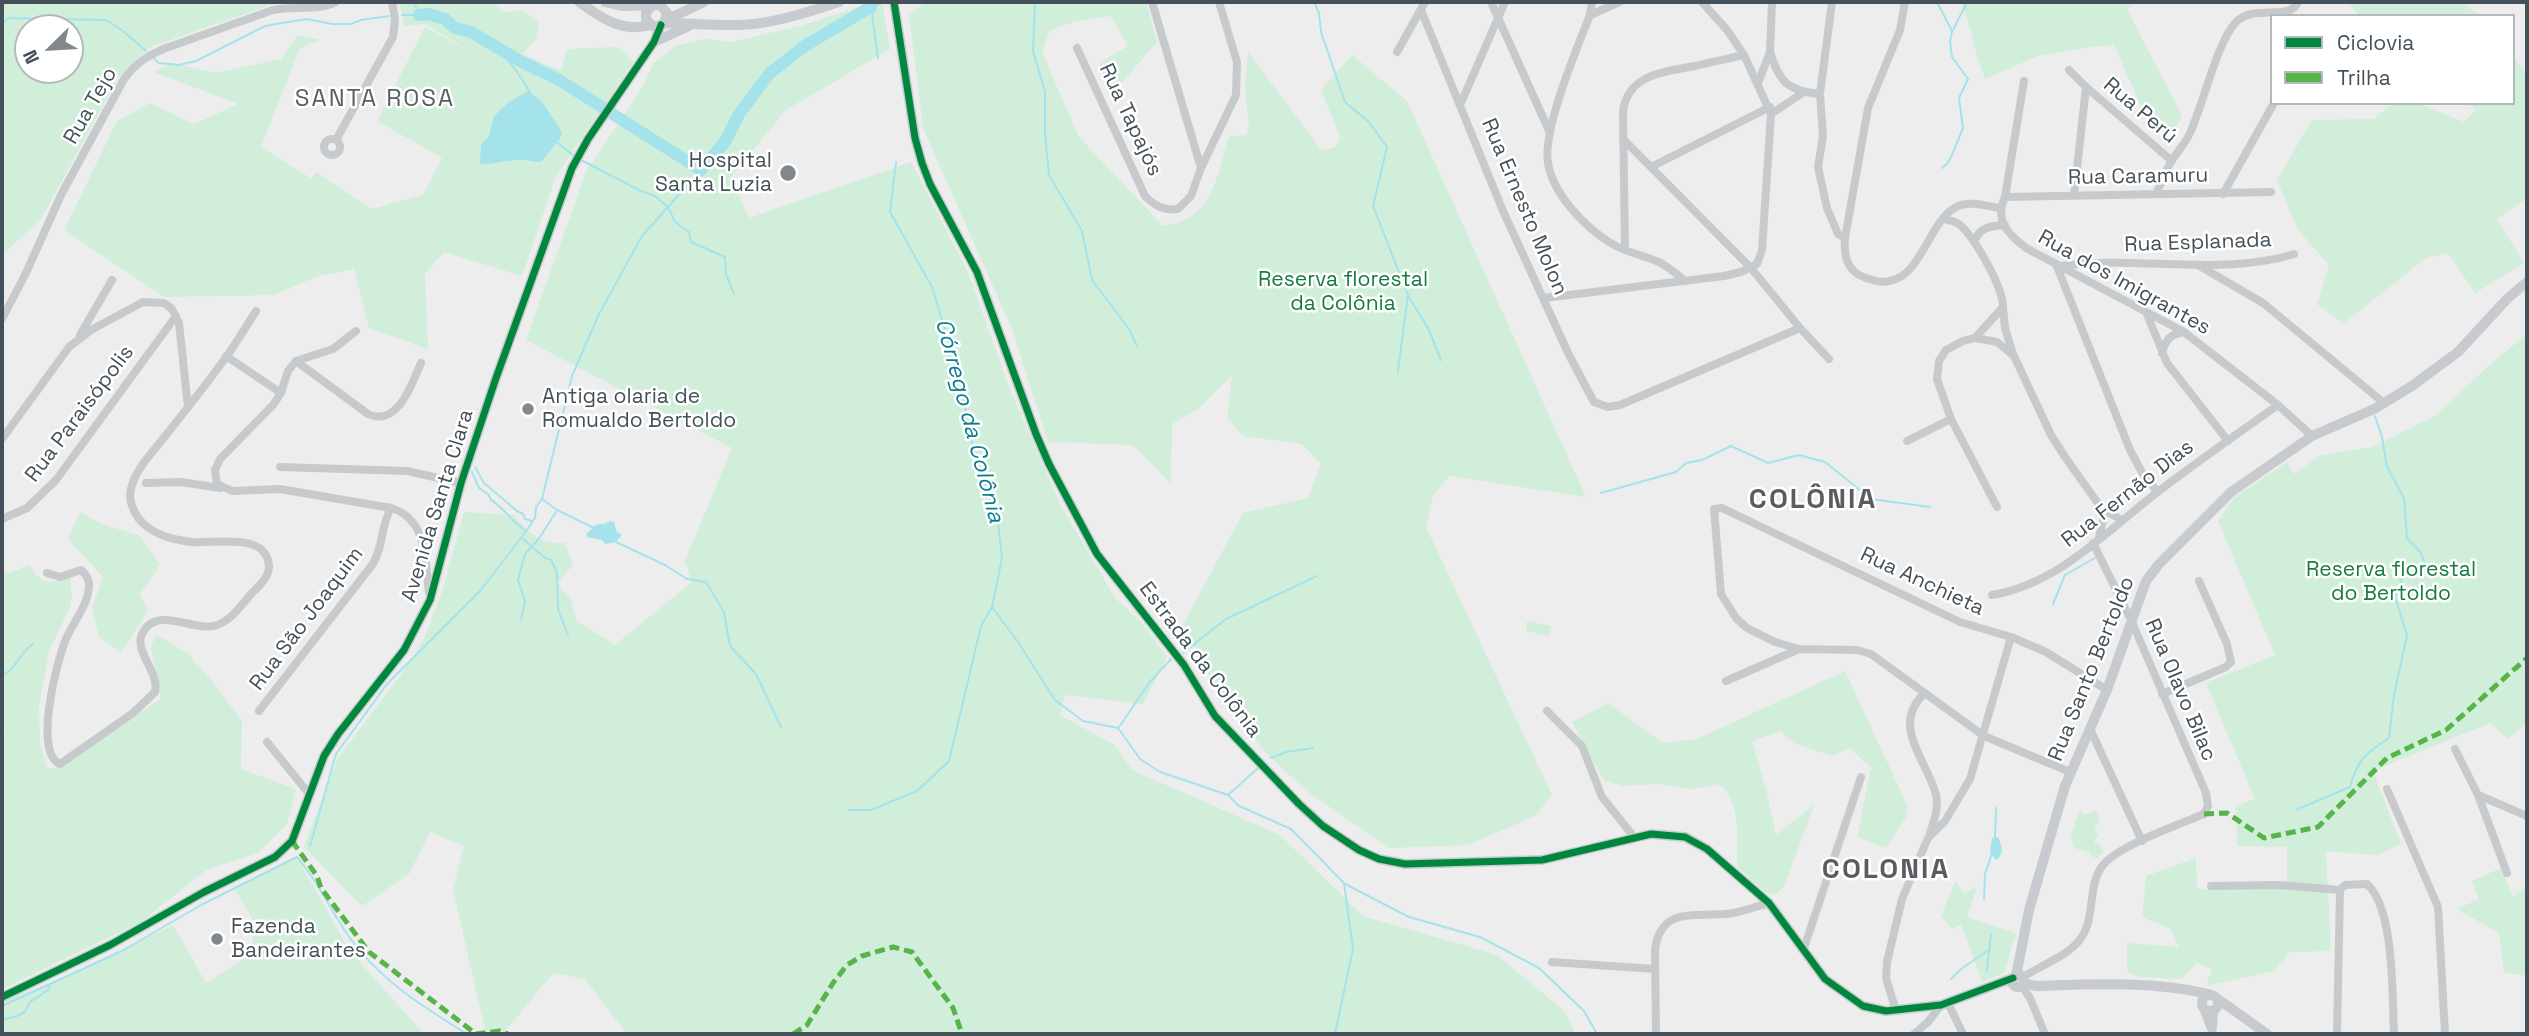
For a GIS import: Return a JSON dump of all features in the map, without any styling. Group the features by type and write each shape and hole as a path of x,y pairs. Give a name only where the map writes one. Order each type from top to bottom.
{"street":[{"name":"Rua Tejo","path":"2,319 61,195 124,79 135,65 166,48 273,10 289,6 321,8 336,2"},
{"path":"337,140 393,37 395,19 392,2"},
{"path":"579,2 629,29 659,24 762,22 839,2"},
{"path":"605,2 621,6 660,4"},
{"path":"659,24 704,2"},
{"name":"Estrada da Colônia","path":"894,2 915,138 922,163 930,184 977,272 1049,464 1097,554 1184,666 1225,728 1323,826 1359,850 1392,862 1417,864 1542,860 1634,837 1662,834 1694,840 1769,903 1825,979 1863,1006 1885,1012 1945,1004 2019,980 2036,986 2131,985 2180,988 2238,1015 2267,1034"},
{"path":"1152,2 1201,168"},
{"name":"Rua Tapajós","path":"1077,48 1145,196 1154,205 1173,210 1182,207 1191,196 1201,168 1236,94 1238,75 1233,47 1219,2"},
{"path":"1491,2 1550,133"},
{"path":"1461,103 1505,2"},
{"path":"1592,2 1590,15 1558,102 1547,150 1548,163 1556,186 1591,227 1612,244 1661,263 1685,281"},
{"path":"1590,15 1620,2"},
{"path":"1544,298 1724,276 1751,268 1760,258 1771,110 1744,55 1727,30 1702,2"},
{"path":"1758,83 1770,52 1772,2"},
{"path":"1832,2 1820,94 1823,124 1819,179 1835,229 1845,238"},
{"path":"1905,2 1900,30 1868,108 1845,238 1844,250 1852,270 1858,275 1874,280 1894,280 1911,268 1949,212 1961,205 1971,204 1999,208 2005,197 2024,81"},
{"path":"2156,194 2172,161 2190,134 2231,27 2246,14 2257,11 2288,12 2294,9 2298,2"},
{"path":"659,24 645,16 647,9 660,4"},
{"path":"659,24 665,10 660,4"},
{"path":"1397,52 1423,6"},
{"name":"Rua Ernesto Molon","path":"1423,6 1503,211 1594,402 1608,407 1620,405 1800,328"},
{"path":"654,42 695,23"},
{"name":"Avenida Santa Clara","path":"2,997 110,945 204,892 275,857 285,850 295,837 324,756 404,650 430,600 461,483 496,378 577,157 654,42 659,24"},
{"name":"Avenida Santa Clara","path":"642,58 659,24"},
{"path":"1770,52 1784,83 1804,92 1820,94"},
{"path":"1625,250 1624,100 1637,83 1656,73 1744,55"},
{"name":"Rua Perú","path":"2069,70 2086,88 2172,161"},
{"name":"Rua Perú","path":"2074,196 2086,88"},
{"path":"1653,166 1804,92"},
{"path":"2223,194 2273,105"},
{"path":"1623,138 1751,268 1829,359"},
{"name":"Rua Caramuru","path":"2005,197 2271,192"},
{"name":"Rua dos Imigrantes","path":"1999,208 2005,225 2026,248 2183,332 2277,405 2312,436"},
{"path":"1944,219 1959,224 1974,242 2000,289 2005,328 2014,356 2051,435 2105,512 2122,520"},
{"path":"1974,242 1982,229 2005,225"},
{"name":"Rua Esplanada","path":"2058,265 2265,262 2294,254"},
{"path":"2196,264 2263,303 2384,403"},
{"path":"2058,265 2130,450 2144,476 2158,492"},
{"path":"2,439 62,356 76,341 112,281"},
{"name":"Rua Santo Bertoldo","path":"2019,980 2020,958 2029,910 2070,772 2107,690 2140,592 2159,564 2231,492 2312,436 2384,403 2458,352 2507,299 2527,282"},
{"path":"76,341 109,318 143,302 164,303 176,316 182,338 188,407"},
{"path":"1975,338 2003,307"},
{"path":"47,573 60,577 80,570 86,573 89,583 85,600 66,638 50,706 48,743 53,759 60,764 133,713 155,692 156,678 140,643 146,627 152,622 164,620 204,627 221,624 268,573 268,560 256,546 235,541 191,542 156,532 143,523 134,510 130,491 142,466 257,311"},
{"path":"2146,312 2162,353 2185,388 2228,441"},
{"name":"Rua Paraisópolis","path":"2,519 27,508 56,480 176,316"},
{"path":"223,488 217,484 215,477 220,459 273,405 281,393 288,371 296,360 333,349 356,331"},
{"path":"2162,353 2167,338 2183,332"},
{"path":"1997,507 1951,419 1937,379 1940,360 1946,350 1975,338 1997,342 2014,356"},
{"path":"226,356 281,393"},
{"path":"296,360 375,417 389,415 398,407 421,363"},
{"name":"Rua Fernão Dias","path":"1992,595 2046,576 2064,566 2158,492 2277,405"},
{"path":"1908,441 1951,419"},
{"path":"280,467 407,471 461,483"},
{"path":"146,483 181,482 232,491 280,489 391,508 404,513 418,528 422,540 430,600"},
{"name":"Rua São Joaquim","path":"259,711 372,565 381,548 384,521 391,508"},
{"name":"Rua Anchieta","path":"1800,649 1775,642 1747,628 1725,603 1719,583 1713,516 1715,508 1722,508 1960,622 2011,637 2046,652 2107,690"},
{"path":"2096,540 2105,512"},
{"name":"Rua Olavo Bilac","path":"2096,540 2206,793 2208,806 2204,814 2142,841"},
{"path":"2162,694 2226,667 2231,662 2227,644 2199,581"},
{"path":"1928,838 1955,807 1970,779 2011,637"},
{"path":"1726,681 1800,649 1836,648 1866,652 1877,657 1984,736 2070,772"},
{"path":"1896,1011 1886,978 1887,962 1902,900 1936,816 1937,797 1913,741 1909,719 1918,699 1925,693"},
{"path":"1547,711 1582,746 1602,797 1634,837"},
{"path":"2045,1034 2030,998 2019,980 2077,943 2088,925 2100,870 2111,857 2142,841 2090,729"},
{"path":"267,742 310,795"},
{"path":"2455,749 2478,795 2507,873"},
{"path":"1804,948 1861,777"},
{"path":"2387,789 2438,907 2445,1034"},
{"path":"2478,795 2527,816"},
{"path":"2211,886 2278,885 2340,890 2345,886 2367,884 2372,888 2388,929 2394,1034"},
{"path":"2337,1034 2340,890"},
{"path":"1656,1034 1656,939 1667,922 1682,916 1732,913 1769,903"},
{"path":"1552,962 1655,969"},
{"path":"1914,1034 1945,1004 1963,1034"}],"green space":[{"path":"2,2 280,2 150,47 118,78 41,219 2,255"},
{"path":"400,2 491,2 505,12 523,10 539,23 536,39 522,54 561,71 567,49 617,47 634,61 556,176 522,276 444,252 425,274 428,349 369,328 354,269 315,277 274,295 164,297 64,230 117,121 150,103 194,124 238,104 154,72 172,63 215,73 281,59 298,35 320,40 300,48 261,147 312,179 316,172 372,209 423,195 442,158 377,121 425,27 471,52 425,24 404,26"},
{"path":"873,2 882,3 890,49 786,110 731,177 749,218 911,162 968,272 1009,387 1060,504 1115,598 1141,622 1167,657 1143,704 1065,695 1060,715 1115,745 1132,770 1280,835 1363,916 1497,955 1564,1011 1576,1034 627,1034 585,979 553,973 508,1028 498,1034 486,1034 453,889 464,846 430,832 409,874 362,906 304,847 338,758 408,665 425,637 443,589 464,512 513,515 541,540 565,543 573,565 557,583 571,599 577,621 615,645 692,582 685,561 732,448 526,340 586,172 644,85 653,64 675,46 706,39 732,42 804,25"},
{"name":"Reserva florestal da Colônia","path":"926,2 1146,2 1157,42 1111,95 1099,63 1128,46 1111,16 1076,21 1050,30 1042,52 1079,137 1163,226 1180,222 1203,205 1216,180 1229,136 1246,135 1249,127 1245,90 1248,52 1322,151 1336,147 1340,137 1321,90 1352,55 1407,101 1586,497 1449,476 1433,496 1426,527 1552,795 1535,816 1468,845 1389,848 1308,792 1271,758 1223,703 1183,625 1243,513 1308,498 1321,464 1302,444 1243,436 1227,417 1232,375 1198,409 1172,424 1171,484 1133,445 1048,442 1012,329 923,128 909,15"},
{"path":"1961,2 2136,2 2127,9 2182,116 2174,131 2159,131 2145,115 2114,45 2038,56 1985,79"},
{"path":"2348,2 2461,2 2477,14 2357,14"},
{"path":"2515,59 2527,74 2527,198 2497,219 2524,263 2475,293 2448,253 2426,258 2343,324 2317,304 2329,265 2298,230 2277,180 2312,120 2373,119 2391,105 2423,105 2464,122 2476,110 2470,105 2515,105"},
{"name":"Reserva florestal do Bertoldo","path":"2527,334 2527,723 2508,739 2490,723 2373,771 2401,844 2377,855 2326,851 2331,951 2289,952 2274,971 2206,986 2212,969 2197,963 2181,979 2139,977 2127,971 2127,943 2179,947 2171,929 2142,917 2146,876 2196,858 2197,889 2287,889 2287,847 2237,846 2236,806 2255,799 2206,683 2275,655 2218,521 2234,498 2287,462 2294,474 2321,455 2372,447 2436,415"},
{"path":"80,512 102,524 140,536 160,565 140,594 148,611 121,653 99,637 92,608 103,577 68,539"},
{"path":"30,565 45,581 54,581 66,575 70,577 72,597 49,651 39,706 40,744 47,768 55,768 161,699 151,647 156,634 187,653 242,721 241,769 296,789 287,824 258,853 206,870 142,921 2,989 2,738 6,731 2,717 2,572 9,573"},
{"path":"1527,621 1551,626 1549,636 1526,631"},
{"path":"1845,671 1907,805 1906,817 1886,848 1857,837 1871,768 1850,748 1831,756 1794,743 1780,731 1752,741 1776,835 1814,805 1784,887 1775,895 1765,892 1737,866 1735,812 1732,802 1719,784 1692,789 1657,784 1623,786 1604,780 1572,722 1608,703 1663,743 1697,739"},
{"path":"2080,809 2083,815 2096,810 2100,818 2099,823 2094,826 2099,836 2094,840 2096,844 2099,843 2103,852 2097,858 2090,856 2091,853 2074,848 2071,835"},
{"path":"297,857 349,950 424,1034 2,1034 2,1001 51,983 173,925 206,983 253,953 252,918 235,889"},
{"path":"2501,868 2513,897 2527,885 2527,976 2504,972 2499,933 2457,909 2479,899 2472,881"},
{"path":"1955,881 1964,894 1977,886 1967,917 2016,933 2004,973 1982,981 1961,925 1952,929 1941,916"}],"water":[{"path":"529,91 543,103 562,132 560,139 539,162 518,160 480,164 481,145 489,136 494,116 510,101"},
{"path":"614,522 617,532 622,535 616,542 605,544 602,540 587,537 586,534 597,524"},
{"path":"1998,837 2002,850 1996,860 1990,853 1992,838"}],"waterway":[{"path":"402,15 419,15 414,2"},
{"path":"1035,2 1033,51 1045,92 1049,175 1082,231 1092,280 1129,329 1137,346"},
{"path":"1314,2 1319,13 1321,32 1345,102 1369,122 1387,147 1373,206 1408,295 1398,371"},
{"path":"1937,2 1952,31 1952,57 1968,79 1959,98 1963,128 1952,155 1942,168"},
{"path":"1953,30 1967,2"},
{"name":"Córrego da Colônia","path":"878,58 871,7 879,4"},
{"path":"419,15 428,14 445,19 455,28 471,32 559,80 701,170 725,142 739,114 770,73 806,45 871,7"},
{"path":"154,59 159,63 179,65 196,61 265,26 307,19 332,24 351,24 389,16"},
{"path":"2,23 9,18 106,20 146,51"},
{"path":"497,46 529,91"},
{"path":"555,141 573,155"},
{"path":"581,160 655,196 668,207 675,222 689,232 691,242 725,257 726,274 734,294"},
{"name":"Córrego da Colônia","path":"848,810 871,810 917,791 949,761 981,626 992,607 1002,558 997,515 982,481 966,420 964,391 932,287 890,212 896,162"},
{"path":"310,846 336,754 387,684 480,591 535,518 572,376 599,314 642,236 701,170"},
{"path":"1408,296 1428,328 1441,360"},
{"path":"2296,810 2350,787 2364,758 2389,738 2394,695 2407,635 2395,597 2403,576 2427,569 2421,553 2407,538 2404,498 2387,467 2375,416"},
{"path":"1601,493 1676,472 1686,463 1702,460 1731,446 1768,463 1799,455 1825,462 1871,499 1930,507"},
{"path":"475,467 484,483 523,514 525,519 532,521"},
{"path":"472,472 479,488 526,531"},
{"path":"542,499 557,510 594,528"},
{"path":"521,620 525,601 518,580 525,554 538,540 556,512"},
{"path":"523,539 551,560 557,573 558,609 568,635"},
{"path":"616,542 665,565 687,579 706,582 724,612 730,646 756,674 781,727"},
{"path":"2053,604 2065,575 2095,558"},
{"path":"1183,653 1226,619 1317,576"},
{"name":"Córrego da Colônia","path":"992,607 1055,700 1083,721 1118,728 1140,759 1160,772 1228,795 1239,806 1291,829 1344,883 1353,949 1335,1034"},
{"path":"2,676 33,644"},
{"path":"1119,727 1149,683 1171,659"},
{"path":"1271,758 1286,752 1313,748"},
{"path":"1228,795 1258,768"},
{"path":"1995,837 1996,808"},
{"path":"1984,899 1985,874 1992,853"},
{"path":"2,1006 122,951 201,905 297,857 347,934 372,965 417,1002 467,1034"},
{"name":"Córrego da Colônia","path":"1345,884 1409,917 1480,937 1539,968 1584,1011 1597,1034"},
{"path":"1987,970 1991,934"},
{"path":"1951,979 1990,949"},
{"path":"2,1020 25,1012 30,1002 50,986"}],"marked path":[{"path":"2204,814 2227,813 2264,838 2318,827 2387,758 2446,730 2527,658"},
{"path":"292,841 317,876 321,888 369,952 476,1034 500,1031 508,1034"},
{"path":"793,1034 807,1025 847,965 862,956 893,947 912,952 953,1008 962,1034"}],"cycle path":[{"path":"894,2 915,138 922,163 930,184 977,272 1049,464 1097,554 1184,665 1215,716 1323,826 1359,850 1379,859 1405,864 1542,860 1651,834 1685,837 1707,849 1769,903 1825,979 1863,1006 1886,1011 1941,1005 2013,978"},
{"path":"2,997 110,945 204,892 275,857 292,841 324,756 404,650 430,600 461,483 572,168 588,139 654,42 661,25"}],"place":[{"name":"Hospital Santa Luzia","path":"788,173"},
{"name":"Antiga olaria de Romualdo Bertoldo","path":"528,409"},
{"name":"Fazenda Bandeirantes","path":"217,939"}],"district":[{"name":"SANTA ROSA","path":"375,99"},
{"name":"COLÔNIA","path":"1813,500"},
{"name":"COLONIA","path":"1886,870"}]}
